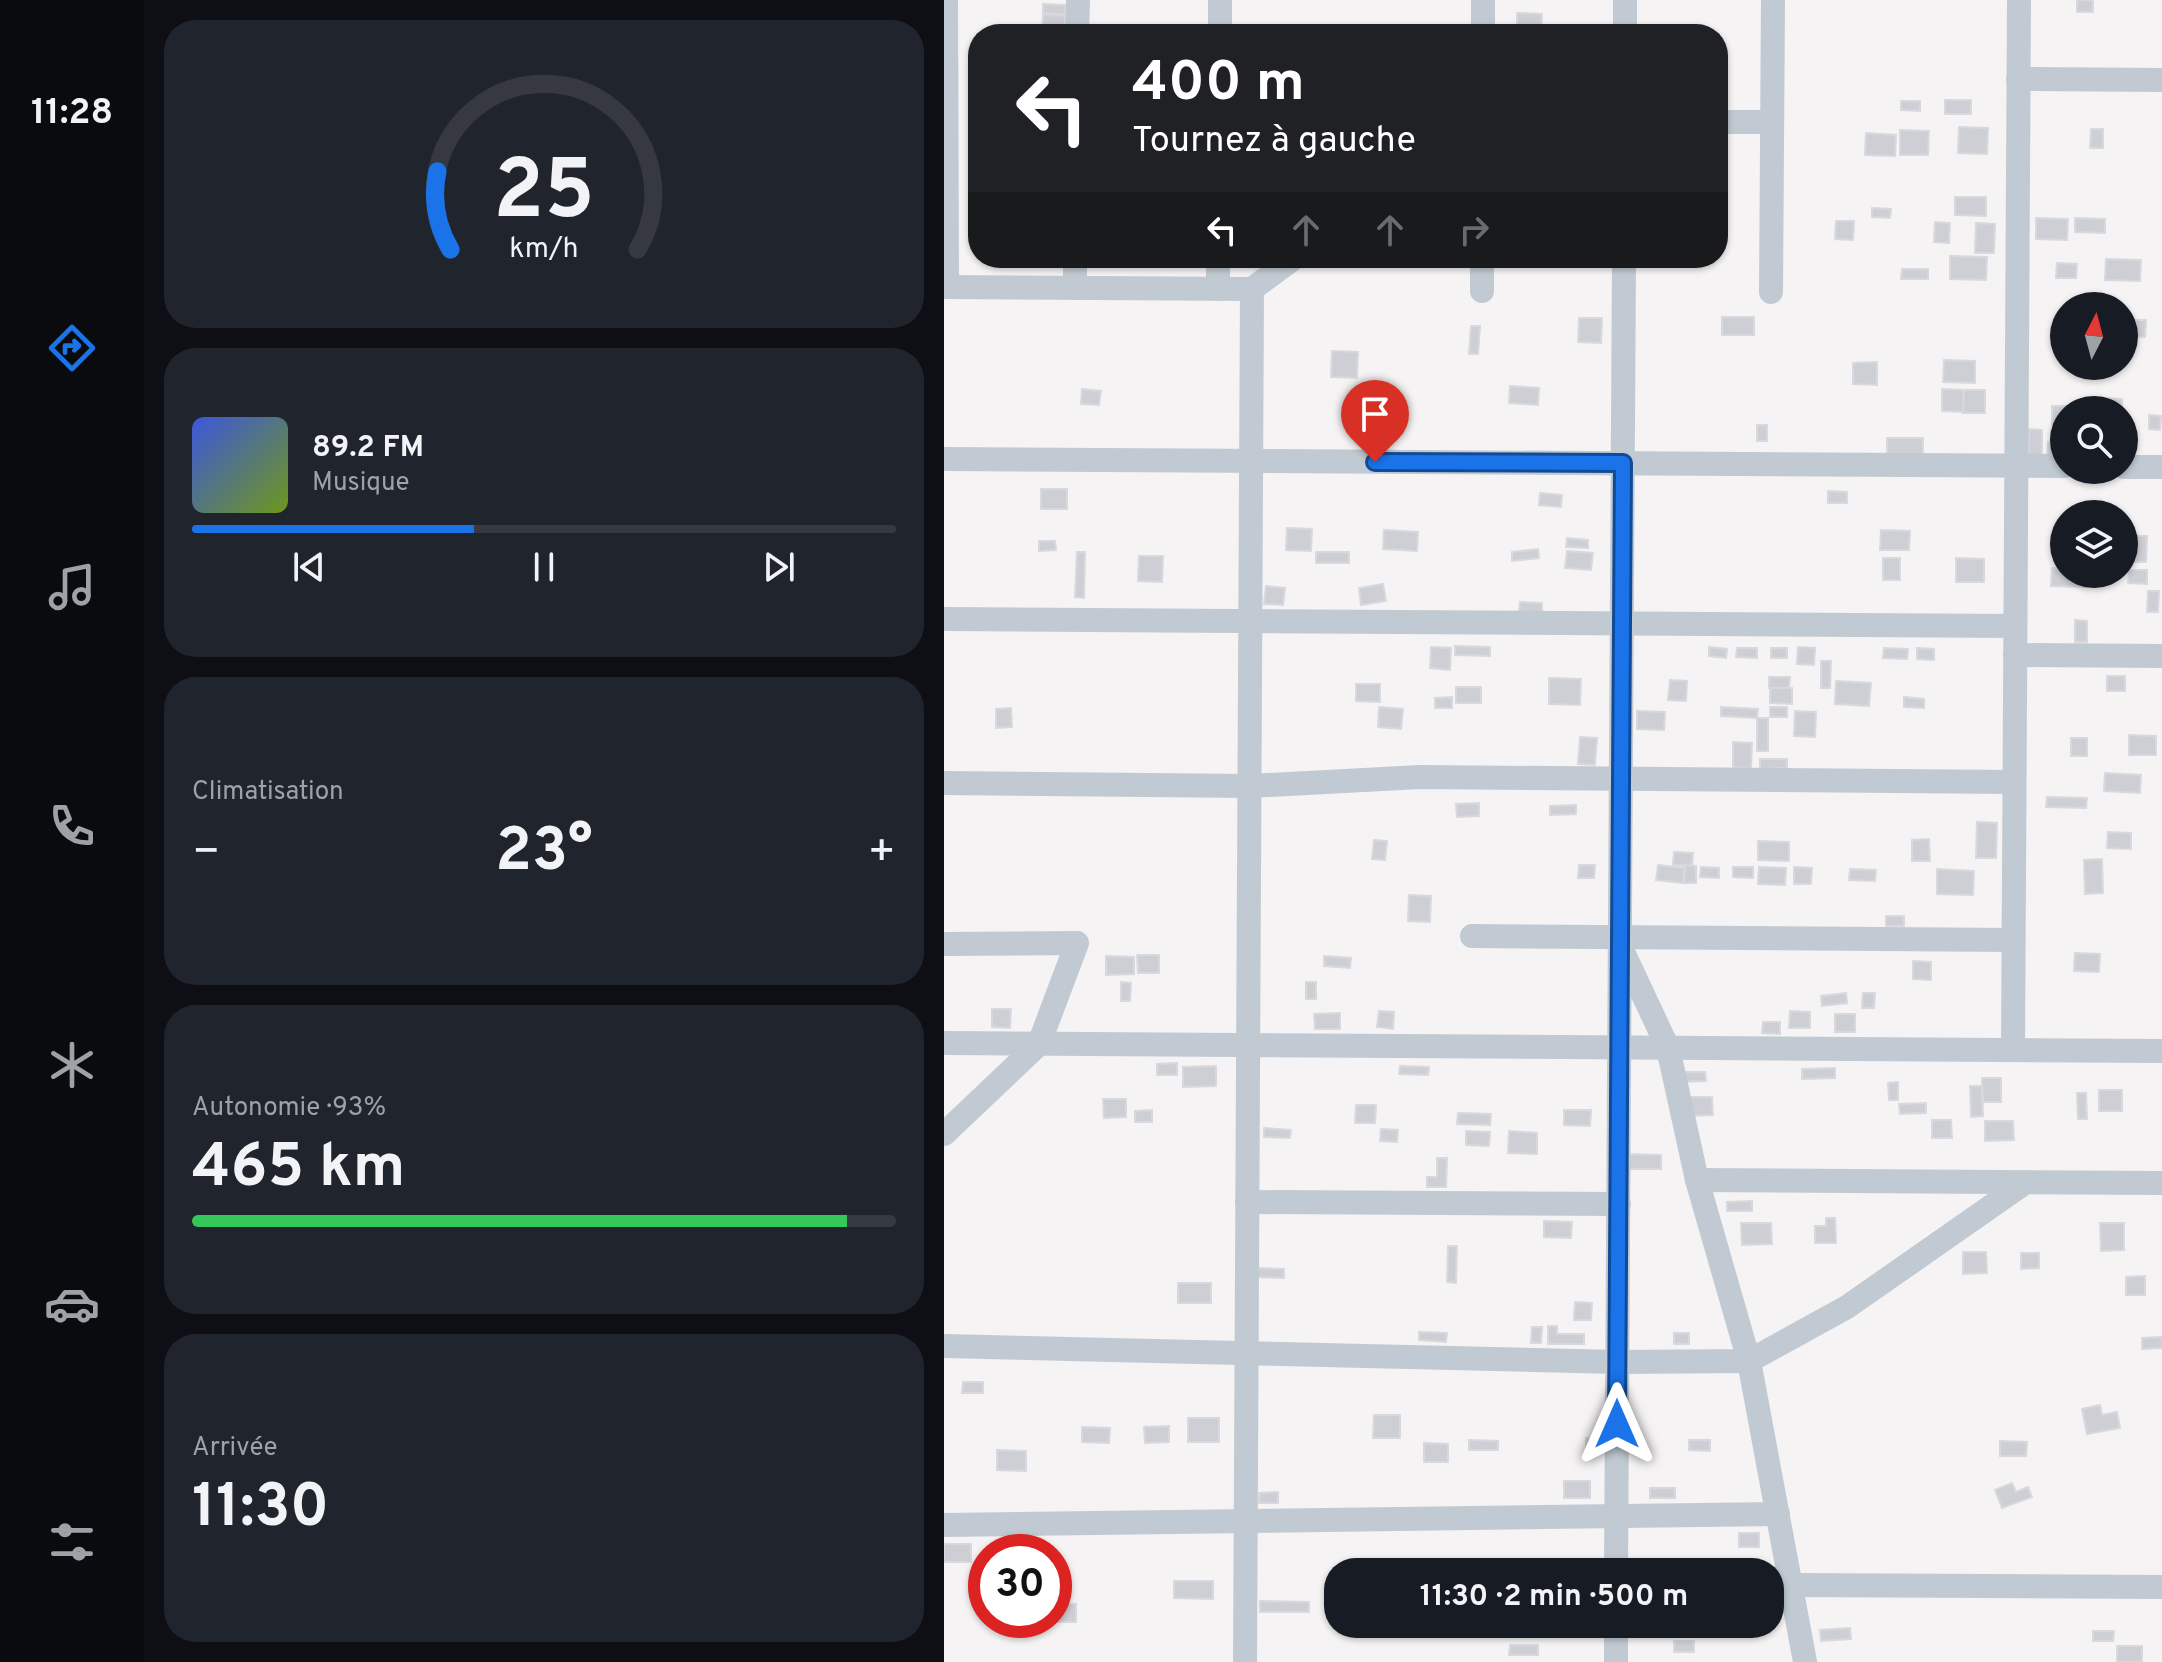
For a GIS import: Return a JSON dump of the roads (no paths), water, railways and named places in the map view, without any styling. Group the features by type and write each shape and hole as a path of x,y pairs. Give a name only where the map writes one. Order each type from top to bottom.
{"street":[{"path":"946,0 945,287 1252,289 1280,268"},
{"path":"1077,24 1078,0"},
{"path":"1220,0 1220,24"},
{"path":"1483,0 1483,24"},
{"path":"1625,0 1625,24"},
{"path":"1771,292 1773,0"},
{"path":"2013,1050 2019,0"},
{"path":"2018,79 2162,80"},
{"path":"1728,122 1772,122"},
{"path":"1075,268 1075,288"},
{"path":"1218,268 1218,289"},
{"path":"1482,268 1482,291"},
{"path":"1616,1558 1624,268"},
{"path":"1245,1662 1252,289"},
{"path":"944,459 2050,466"},
{"path":"2138,467 2162,467"},
{"path":"944,619 2015,626"},
{"path":"2015,655 2162,656"},
{"path":"944,783 1249,786 1420,777 2014,782"},
{"path":"1472,936 1620,941 2013,940"},
{"path":"1620,941 1668,1048 1697,1180 1749,1361 1805,1662"},
{"path":"944,944 1077,943 1039,1044 944,1134"},
{"path":"944,1043 2162,1051"},
{"path":"1697,1180 2162,1183"},
{"path":"944,1346 1617,1362 1749,1361 1847,1307 2026,1182"},
{"path":"1247,1202 1619,1204"},
{"path":"944,1525 1778,1514"},
{"path":"1790,1585 2162,1587"},
{"path":"1616,1638 1616,1662"}]}
